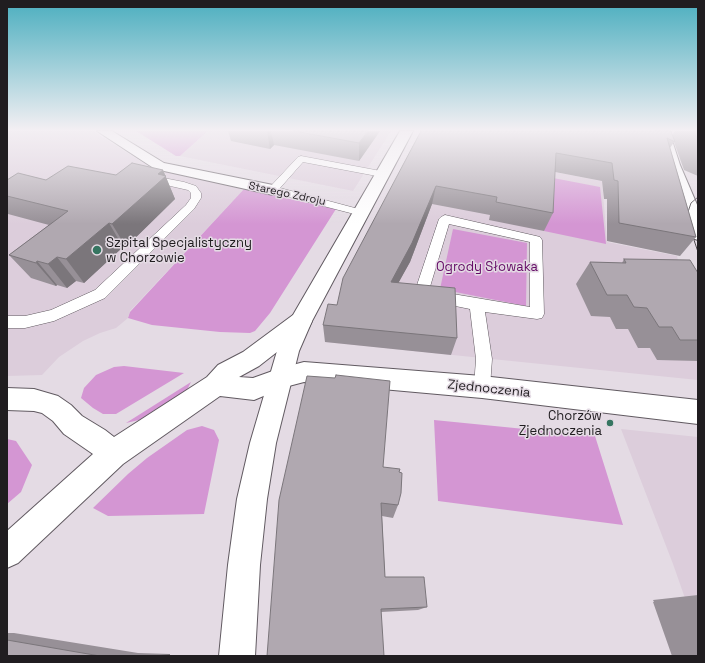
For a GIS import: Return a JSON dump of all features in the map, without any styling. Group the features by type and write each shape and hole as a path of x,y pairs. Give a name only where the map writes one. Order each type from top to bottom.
{"street":[{"name":"Starego Zdroju","path":"153,162 160,166 273,190"},
{"path":"237,656 244,565 252,499 264,437 288,352 301,321 389,162"},
{"path":"673,162 678,176 694,196 692,213 698,234"},
{"path":"678,176 694,196"},
{"path":"7,552 113,454 216,385 226,372 251,359 301,321"},
{"name":"Zjednoczenia","path":"216,385 254,389 281,378 304,372 482,387 698,412"},
{"path":"7,399 34,400 49,404 62,413 73,425 96,439 113,454"}],"lane":[{"path":"273,190 298,162"},
{"path":"317,162 382,174"},
{"path":"7,322 25,322 54,315 100,294 184,213 196,198 196,193 188,186 142,177"},
{"name":"Starego Zdroju","path":"273,190 336,205 362,213"},
{"path":"445,219 536,240 537,314 477,305 421,294 445,219"},
{"path":"477,305 484,358 482,387"}],"shaded area":[{"name":"Szpital Specjalistyczny w Chorzowie","path":"7,162 142,162 153,169 244,189 130,311 128,318 116,328 100,333 83,341 59,357 42,375 7,376"},
{"path":"209,162 371,162 353,191"},
{"path":"539,169 602,181 607,242 677,256 682,275 698,297 698,380 325,342 329,322 407,171"},
{"path":"621,429 698,437 698,602 686,601"}],"green space":[{"path":"548,177 600,187 606,244 544,231"},
{"path":"244,189 336,209 270,313 255,331 250,333 220,332 152,325 128,318 130,312"},
{"name":"Ogrody Słowaka","path":"453,229 527,243 526,306 440,289"},
{"path":"124,366 184,373 116,414 103,414 81,398 84,388 96,375 114,367"},
{"path":"191,382 187,390 139,420 126,423"},
{"path":"434,420 595,436 623,525 438,501"},
{"path":"202,426 214,430 219,440 204,514 108,516 93,508 147,458 187,430"},
{"path":"7,439 16,441 32,465 21,492 7,504"}],"building":[{"path":"405,162 556,162 553,213 496,202 497,197 436,186 412,243 391,282 455,288 457,338 323,325 328,304 337,305 343,278"},
{"path":"606,162 674,162 696,237 619,223 618,181 614,180 612,163"},
{"path":"132,163 163,170 158,174 166,176 112,224 109,223 66,259 57,257 48,264 37,261 36,263 9,255 68,211 7,196 7,180 18,173 46,180 68,166 116,175"},
{"path":"624,259 690,260 698,273 698,340 680,340 672,327 659,327 647,308 634,307 627,295 607,295 590,262 626,263"},
{"path":"336,375 390,381 383,467 400,469 399,472 402,473 401,493 398,505 381,503 385,577 424,577 427,607 381,609 384,656 267,656 279,500 307,376 335,378"},
{"path":"7,640 100,656 7,656"}],"tram line":[{"path":"698,197 691,203 688,212 690,228 698,252"}],"place":[{"name":"Szpital Specjalistyczny w Chorzowie","path":"97,250"},
{"name":"Chorzów Zjednoczenia","path":"610,423"}]}
